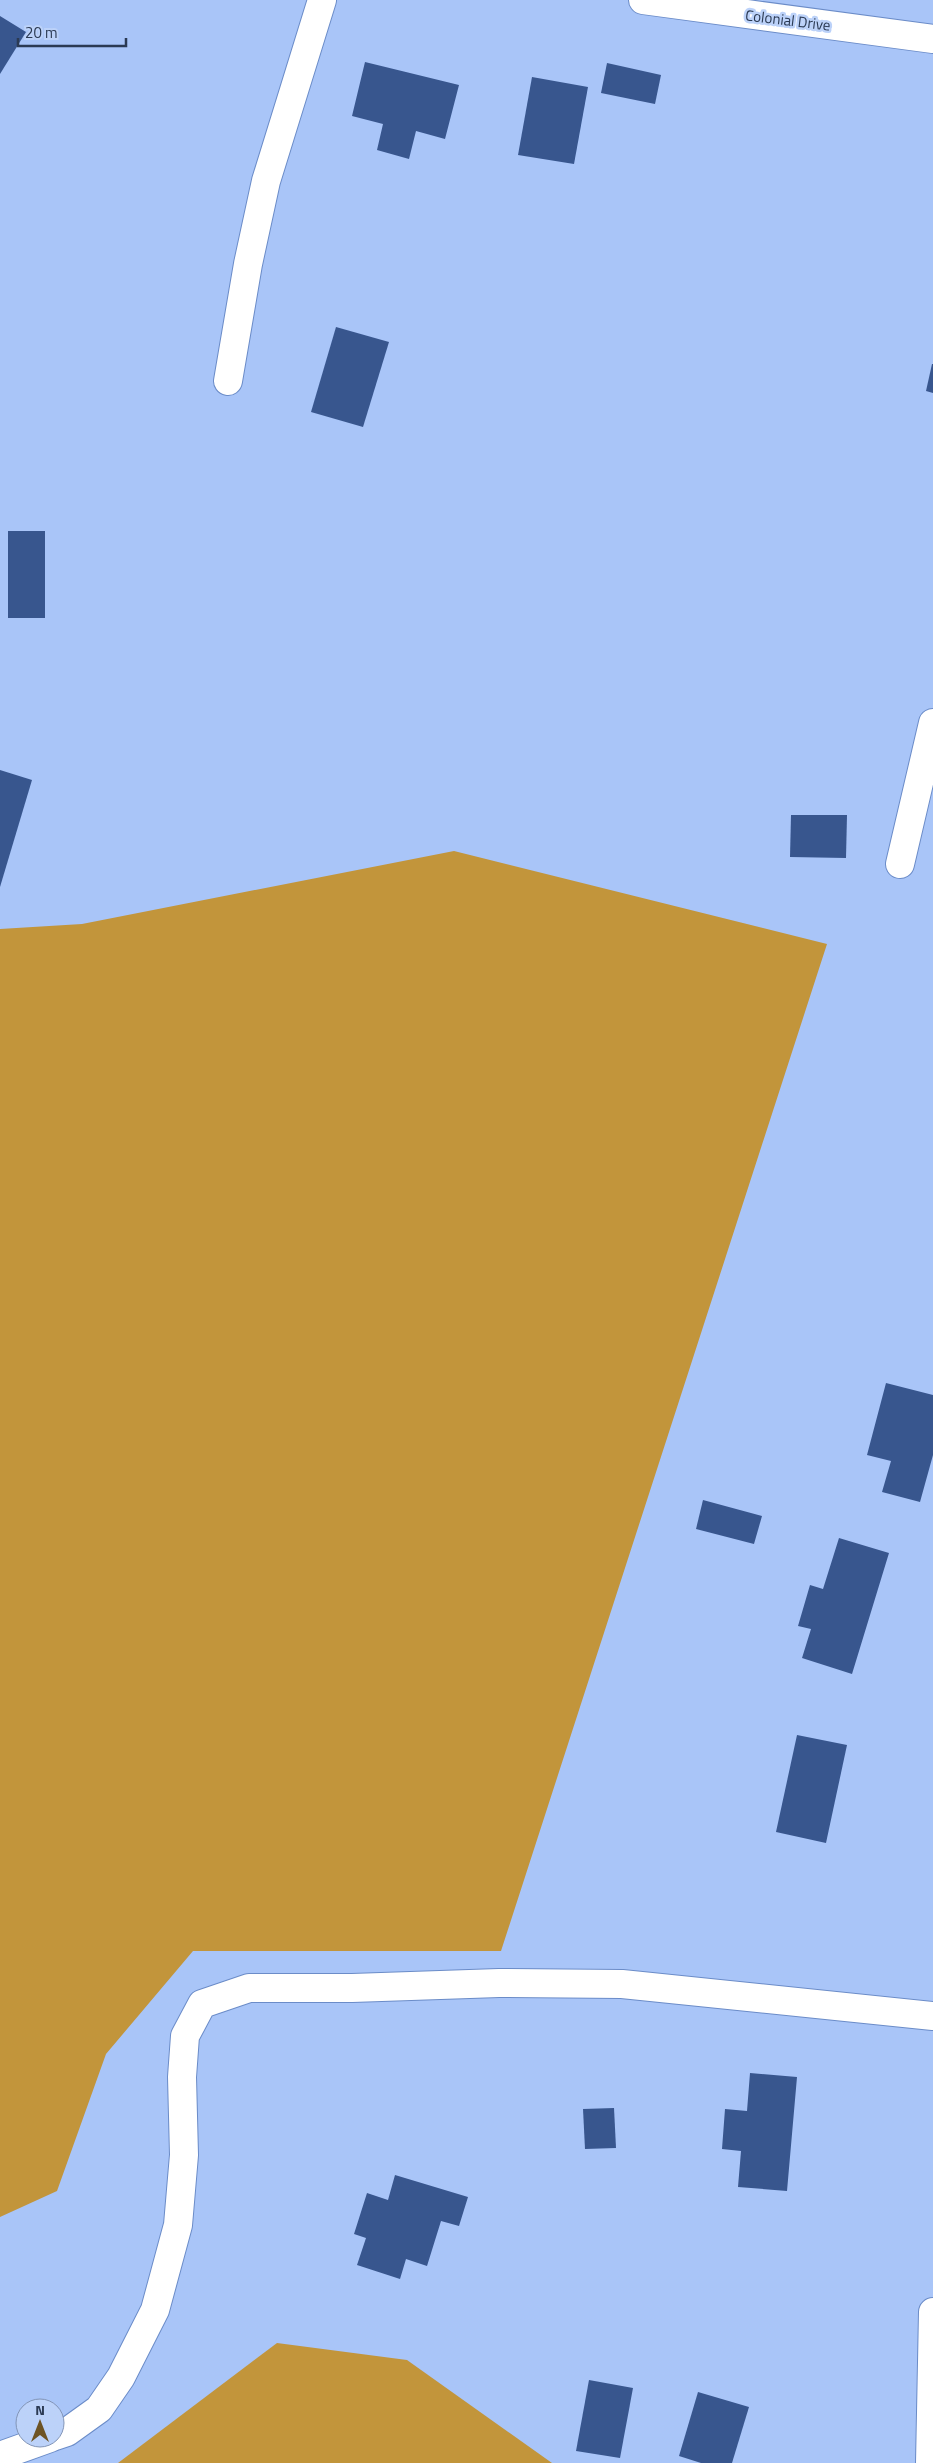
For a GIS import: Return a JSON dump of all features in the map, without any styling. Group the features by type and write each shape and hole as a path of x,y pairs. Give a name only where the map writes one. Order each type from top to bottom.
{"street":[{"path":"228,381 248,264 266,181 296,78 322,0"},
{"name":"Colonial Drive","path":"642,0 933,39"},
{"path":"900,864 933,723"},
{"path":"65,2433 99,2409 121,2377 155,2310 178,2225 184,2155 182,2077 185,2036 202,2004 249,1988 352,1988 498,1982 612,1984 933,2016"},
{"path":"930,2463 933,2312"},
{"path":"0,2456 22,2448"}],"shaded area":[{"path":"454,851 827,944 501,1951 193,1951 106,2054 57,2191 0,2217 0,929 82,924"},
{"path":"277,2343 407,2360 552,2463 118,2463"}],"building":[{"path":"0,16 26,32 0,74"},
{"path":"365,62 459,85 445,139 416,131 409,159 377,150 383,124 352,116"},
{"path":"607,63 661,75 655,104 601,93"},
{"path":"532,77 588,87 574,164 518,155"},
{"path":"336,327 389,342 363,427 311,412"},
{"path":"933,364 933,393 926,391"},
{"path":"8,531 45,531 45,618 8,618"},
{"path":"0,770 32,780 0,887"},
{"path":"791,815 847,815 846,858 790,857"},
{"path":"886,1383 933,1395 933,1455 920,1502 882,1492 891,1461 867,1455"},
{"path":"703,1500 762,1516 754,1544 696,1529"},
{"path":"839,1538 889,1553 852,1674 802,1658 811,1629 798,1626 810,1585 823,1589"},
{"path":"797,1735 847,1745 826,1843 776,1832"},
{"path":"750,2073 797,2077 787,2191 738,2187 741,2151 722,2149 725,2109 747,2111"},
{"path":"614,2108 616,2148 585,2149 583,2109"},
{"path":"395,2175 468,2197 459,2226 441,2221 427,2266 406,2259 400,2279 357,2265 366,2238 354,2234 367,2193 388,2200"},
{"path":"589,2380 633,2388 620,2458 576,2451"},
{"path":"698,2392 749,2407 732,2463 701,2463 679,2456"}]}
